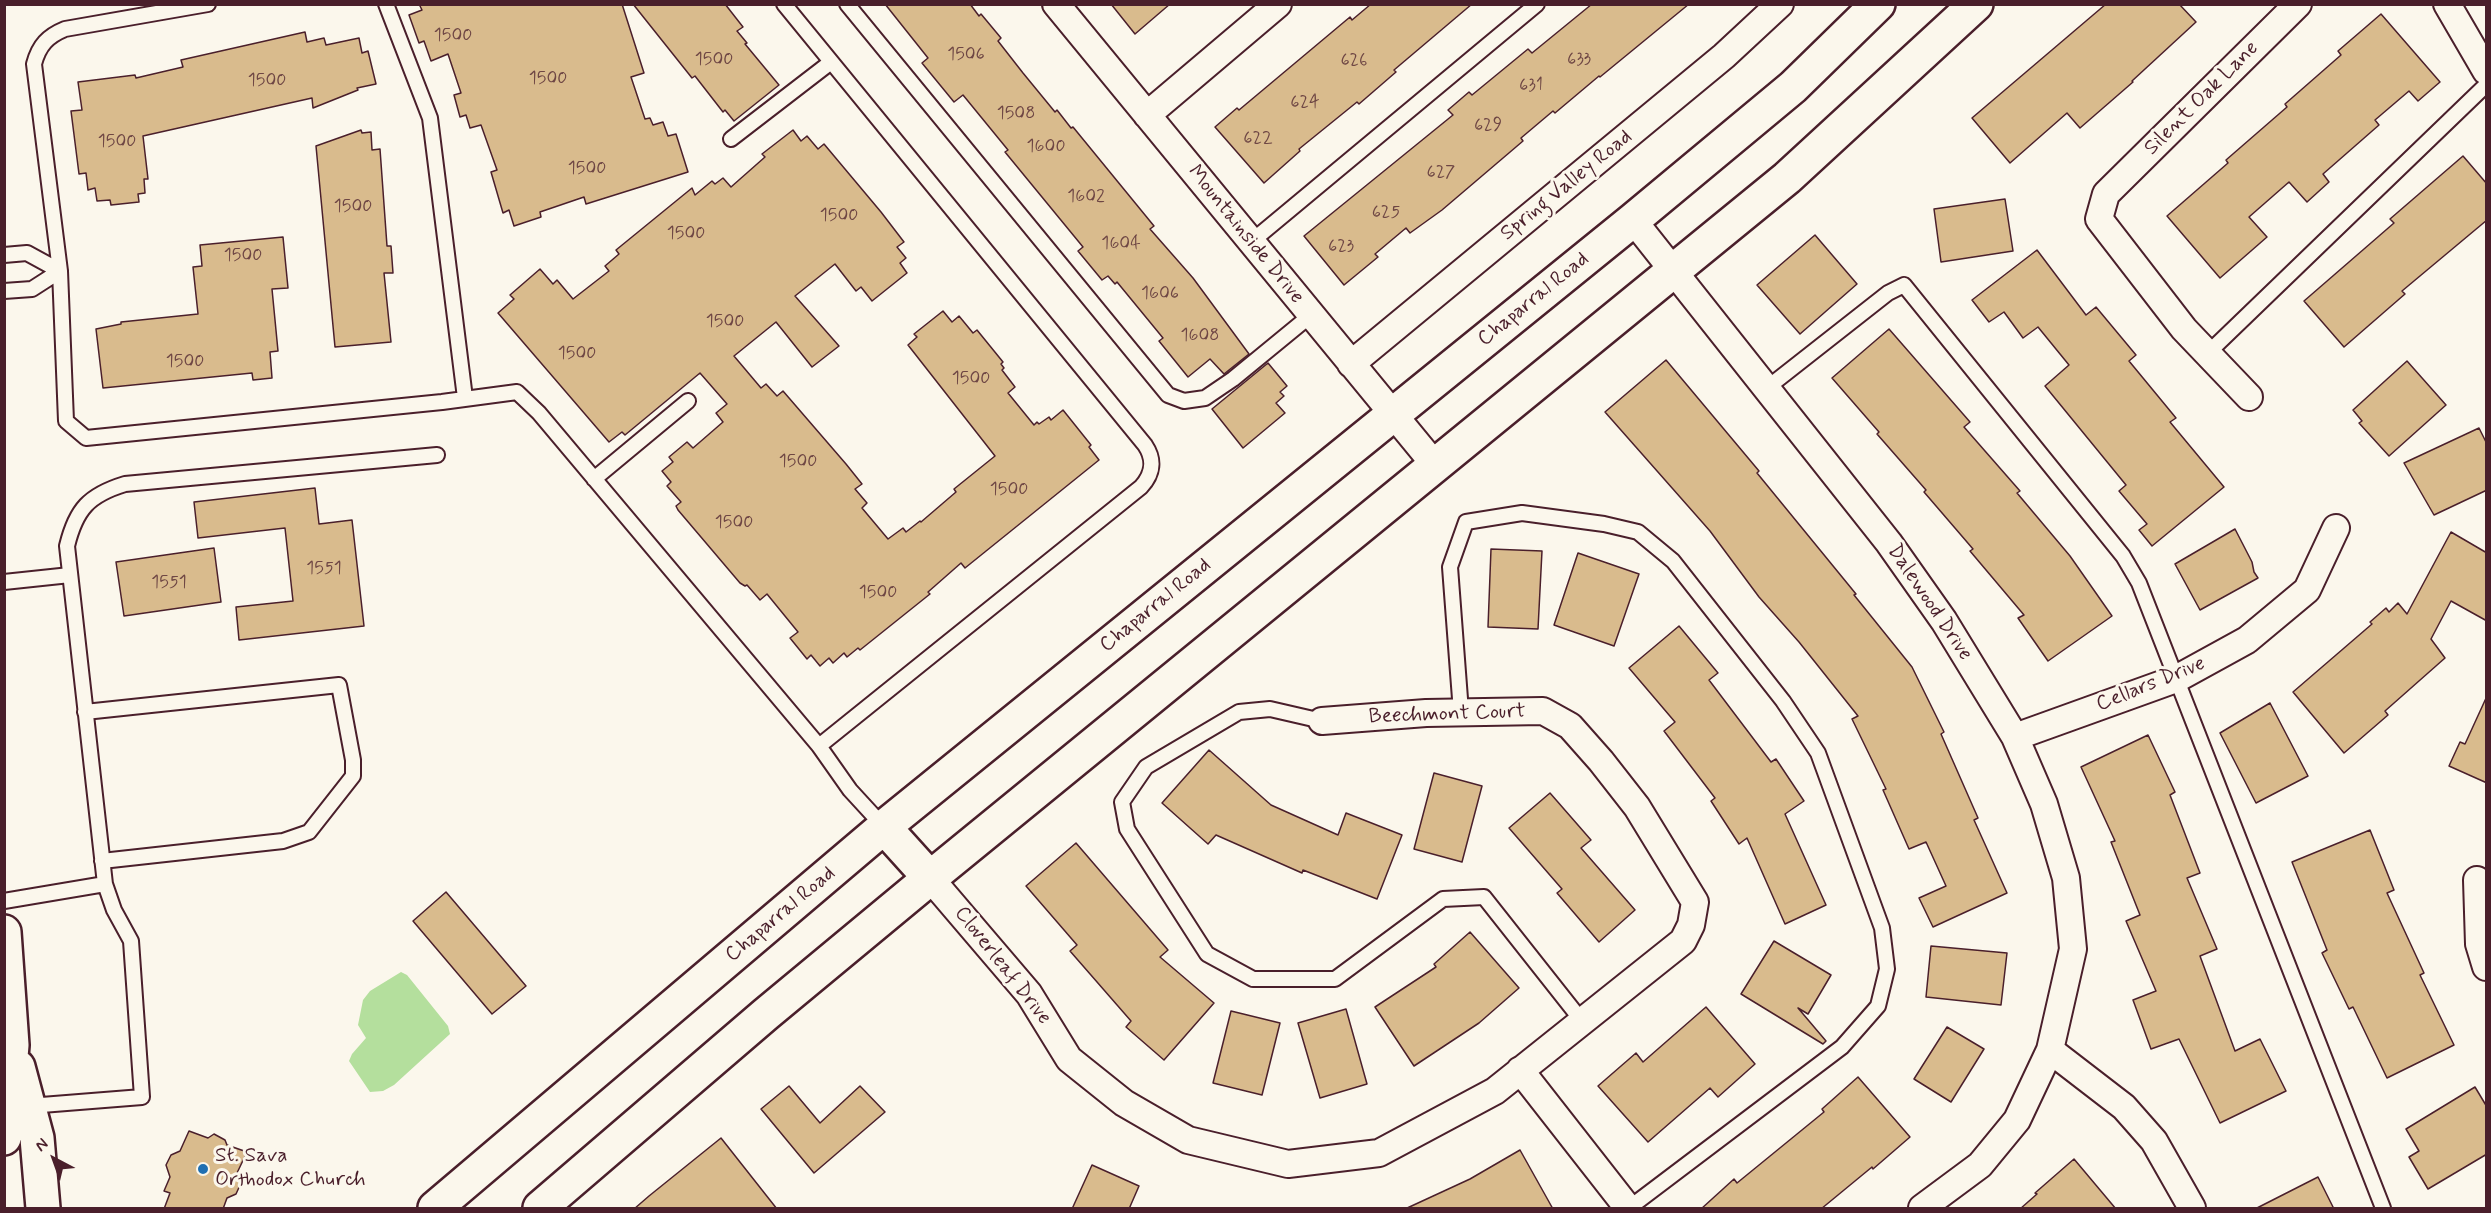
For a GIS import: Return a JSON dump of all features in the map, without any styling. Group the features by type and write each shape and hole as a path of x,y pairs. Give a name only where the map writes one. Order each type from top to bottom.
{"main road":[{"name":"Chaparral Road","path":"435,1209 884,827 1633,220 1793,87 1878,4"},
{"path":"540,1209 766,1014 930,878 1787,178 1976,4"},
{"path":"884,827 930,878"},
{"path":"4,932 12,1045 4,1138"},
{"path":"12,1045 37,1138 43,1209"}],"street":[{"name":"Mountainside Drive","path":"1056,4 1435,465"},
{"path":"1147,115 1278,4"},
{"name":"Spring Valley Road","path":"1351,363 1724,56 1780,4"},
{"name":"Silent Oak Lane","path":"2207,354 2184,329 2099,219 2106,194 2298,4"},
{"path":"2447,4 2487,71"},
{"name":"Dalewood Drive","path":"1633,220 1889,543 1944,621 2015,737 2044,804 2066,878 2073,949 2050,1050 2017,1120 1980,1165 1922,1209"},
{"path":"2207,354 2249,397"},
{"name":"Cellars Drive","path":"2015,737 2176,679 2247,640 2307,590 2336,528"},
{"name":"Beechmont Court","path":"1322,721 1426,713 1543,711 1570,726 1637,807 1695,902 1691,925 1683,941 1520,1070"},
{"name":"Cloverleaf Drive","path":"930,878 1029,994 1069,1059 1124,1103 1188,1140 1288,1164 1379,1153 1495,1092 1520,1070"},
{"path":"2477,880 2479,944 2487,967"},
{"path":"2050,1050 2124,1107 2154,1141 2192,1209"},
{"path":"1520,1070 1629,1209"}],"lane":[{"path":"208,4 65,29 49,38 37,52 34,64 60,271 66,421 86,438 517,392 539,412 819,746 850,790 884,827"},
{"path":"386,4 430,118 465,398"},
{"path":"784,4 1145,445 1150,452 1152,462 1148,480 1141,487 819,746"},
{"path":"847,4 1168,395 1184,400 1205,398 1233,379 1311,315"},
{"path":"1251,242 1537,4"},
{"path":"731,139 831,62"},
{"path":"2207,354 2487,85"},
{"path":"4,255 27,253 60,271"},
{"path":"4,291 32,289 60,271"},
{"path":"1767,388 1887,293 1904,285 2123,556 2139,584 2383,1209"},
{"path":"594,479 688,401"},
{"path":"29,1106 142,1097 130,941 105,884 102,861 67,546 72,523 85,504 104,490 125,484 437,455"},
{"path":"1461,712 1450,567 1466,522 1522,513 1604,524 1638,532 1673,561 1783,701 1818,753 1882,928 1887,969 1878,1006 1842,1047 1629,1209"},
{"path":"4,582 70,575"},
{"path":"85,712 339,685 352,760 353,776 309,832 283,842 102,861"},
{"path":"1322,721 1270,709 1239,712 1146,767 1122,802 1127,828 1207,954 1253,979 1335,979 1443,899 1484,897 1582,1021"},
{"path":"4,901 105,884"}],"green space":[{"path":"401,972 407,975 448,1026 450,1034 394,1085 383,1091 370,1092 349,1061 366,1038 358,1025 363,1000 370,991"}],"building":[{"path":"419,4 622,4 644,73 631,77 645,119 650,118 653,125 663,122 668,136 676,134 688,172 586,204 584,197 540,212 541,217 514,226 509,210 503,213 491,172 497,170 481,125 470,128 466,115 460,117 454,95 461,93 448,54 431,61 424,41 419,43 409,15 422,10"},
{"path":"633,4 725,4 743,27 737,31 747,43 745,44 779,85 734,121 725,110 723,112 695,76 692,78"},
{"path":"885,4 970,4 979,16 981,14 1001,38 998,41 1023,73 1055,112 1057,110 1071,128 1073,127 1154,226 1150,229 1193,278 1249,354 1224,374 1210,359 1188,377 1159,341 1163,338 1117,282 1115,284 1108,276 1102,280 1078,251 1083,247 1005,152 1008,150 963,95 954,102 922,63 928,58"},
{"path":"1111,4 1170,4 1135,34"},
{"path":"1371,4 1472,4 1394,70 1396,72 1359,104 1357,102 1299,149 1300,151 1264,183 1215,127 1237,108 1239,110 1350,17 1352,20"},
{"path":"1592,4 1689,4 1555,113 1553,111 1521,138 1523,141 1442,210 1410,233 1406,228 1375,254 1378,257 1344,285 1304,236 1453,115 1448,110 1469,92 1472,95 1528,49 1532,53"},
{"path":"2106,4 2179,4 2196,22 2080,128 2067,113 2010,163 1972,118"},
{"path":"2381,14 2440,82 2418,101 2409,91 2375,120 2379,125 2323,174 2329,182 2307,202 2289,182 2249,217 2267,237 2220,278 2167,216 2228,163 2226,160 2287,107 2285,104 2341,55 2338,51"},
{"path":"305,32 307,42 324,38 326,45 359,38 362,53 368,51 376,84 357,88 358,90 313,108 312,98 143,136 148,179 144,179 145,193 138,194 139,202 111,205 110,200 97,201 95,188 88,190 86,173 79,174 71,111 82,110 78,82 135,75 136,78 183,67 181,60"},
{"path":"361,130 362,133 371,132 372,150 380,149 387,246 391,246 393,273 384,273 391,342 335,347 316,146"},
{"path":"793,130 801,141 807,136 818,149 824,144 881,212 904,242 897,247 906,258 900,263 907,273 872,301 861,287 856,291 835,264 795,296 839,346 812,367 776,322 734,356 761,388 766,384 777,396 783,391 846,464 862,484 855,489 867,503 862,508 888,539 903,528 906,532 921,522 956,492 954,489 995,456 908,345 917,337 914,334 943,311 952,322 959,316 973,333 977,330 1003,362 1002,370 1015,387 1008,393 1034,425 1049,417 1051,420 1063,410 1091,445 1089,447 1099,460 965,568 961,563 928,592 930,594 860,650 858,648 847,657 844,653 833,663 829,658 820,666 811,655 807,659 790,638 798,632 767,594 760,600 747,585 740,583 678,510 676,506 681,502 667,486 671,482 662,471 673,462 669,457 687,442 693,448 723,422 716,413 727,404 700,373 625,435 622,432 609,442 498,313 514,299 510,295 540,269 553,284 557,280 573,299 609,271 605,266 619,254 616,250 692,188 695,195 712,181 715,184 723,178 731,187 765,157 762,154"},
{"path":"2463,156 2487,184 2487,220 2402,291 2405,294 2344,347 2304,301 2394,223 2390,219"},
{"path":"2005,199 2013,251 1941,262 1934,209"},
{"path":"1815,235 1857,284 1800,334 1757,285"},
{"path":"283,237 288,288 272,289 278,351 270,352 272,378 253,380 252,373 103,388 96,329 121,324 121,322 198,314 193,267 202,266 200,245"},
{"path":"2037,250 2086,315 2096,307 2136,355 2129,361 2176,418 2170,422 2224,487 2152,546 2139,530 2147,524 2119,491 2126,485 2045,386 2069,365 2038,327 2023,338 2004,312 1989,322 1972,300"},
{"path":"1889,329 1970,422 1964,427 2020,491 2017,493 2070,556 2112,616 2048,661 2018,618 2024,615 1970,551 1973,549 1924,492 1926,490 1832,378"},
{"path":"1666,360 1759,471 1757,473 1856,594 1854,595 1912,667 1944,732 1941,734 1978,818 1974,820 2007,893 1933,927 1919,898 1946,886 1926,842 1909,849 1883,790 1886,789 1852,719 1858,716 1799,642 1759,597 1710,531 1605,412"},
{"path":"2407,361 2446,405 2389,456 2359,423 2362,421 2353,410"},
{"path":"1268,363 1287,386 1280,392 1284,396 1276,403 1285,413 1243,448 1212,409"},
{"path":"2479,428 2487,444 2487,490 2434,515 2404,463"},
{"path":"315,488 319,524 352,520 364,626 239,640 236,607 293,601 285,528 198,538 194,502"},
{"path":"2235,529 2258,578 2200,610 2175,564"},
{"path":"2451,532 2487,553 2487,621 2451,601 2431,639 2445,658 2385,711 2388,715 2344,753 2293,692 2372,624 2370,622 2386,608 2389,612 2398,603 2407,614"},
{"path":"214,548 221,602 124,616 116,562"},
{"path":"1491,549 1542,551 1538,629 1488,627"},
{"path":"1578,553 1639,574 1614,646 1554,625"},
{"path":"1679,626 1718,673 1709,680 1771,762 1776,759 1804,801 1785,814 1826,905 1785,924 1747,838 1739,844 1711,801 1715,798 1664,731 1675,722 1629,668"},
{"path":"2487,696 2487,783 2449,766 2460,742 2465,744"},
{"path":"2270,703 2308,776 2256,803 2220,733"},
{"path":"2148,735 2175,792 2170,795 2200,873 2187,878 2217,949 2200,956 2235,1051 2260,1039 2286,1091 2220,1123 2179,1039 2151,1049 2133,1000 2156,991 2126,921 2140,915 2111,842 2115,841 2081,767"},
{"path":"1209,750 1271,805 1338,835 1346,813 1402,835 1377,899 1303,870 1302,873 1216,835 1208,844 1162,803"},
{"path":"1434,773 1482,786 1462,862 1414,849"},
{"path":"1550,793 1591,840 1581,848 1635,910 1599,942 1557,893 1562,889 1509,828"},
{"path":"2370,830 2394,890 2387,893 2424,973 2420,975 2454,1045 2387,1078 2353,1007 2349,1009 2322,953 2327,950 2292,862"},
{"path":"1076,843 1168,950 1160,957 1214,1003 1164,1060 1126,1027 1131,1021 1070,951 1077,945 1026,886"},
{"path":"446,892 526,986 492,1014 413,921"},
{"path":"1470,932 1519,988 1479,1023 1414,1066 1375,1007 1436,967 1434,964"},
{"path":"1774,941 1831,975 1808,1014 1798,1008 1826,1041 1823,1044 1741,994"},
{"path":"1931,946 2007,953 2001,1005 1926,997"},
{"path":"1706,1007 1755,1064 1718,1097 1710,1088 1648,1142 1598,1086 1636,1053 1643,1062"},
{"path":"1346,1009 1367,1084 1320,1098 1298,1023"},
{"path":"1231,1011 1280,1023 1262,1095 1213,1083"},
{"path":"1947,1027 1984,1049 1951,1102 1914,1079"},
{"path":"1858,1077 1910,1137 1873,1169 1872,1167 1821,1209 1701,1209 1734,1179 1737,1183 1824,1112 1822,1109"},
{"path":"789,1086 820,1123 860,1086 885,1112 814,1173 761,1109"},
{"path":"2475,1087 2487,1107 2487,1154 2428,1189 2409,1157 2419,1151 2406,1129"},
{"name":"St. Sava Orthodox Church","path":"189,1131 208,1138 214,1134 225,1140 227,1145 247,1152 237,1173 241,1183 236,1194 227,1198 223,1209 164,1209 170,1193 164,1191 170,1177 166,1165 171,1155 180,1151"},
{"path":"721,1138 777,1209 634,1209 649,1196"},
{"path":"1520,1150 1553,1209 1405,1209 1470,1179"},
{"path":"2074,1159 2116,1209 2020,1209 2037,1194 2035,1193"},
{"path":"1092,1165 1139,1186 1129,1209 1072,1209"},
{"path":"2318,1177 2334,1209 2255,1209"}],"place":[{"name":"St. Sava Orthodox Church","path":"203,1169"}]}
